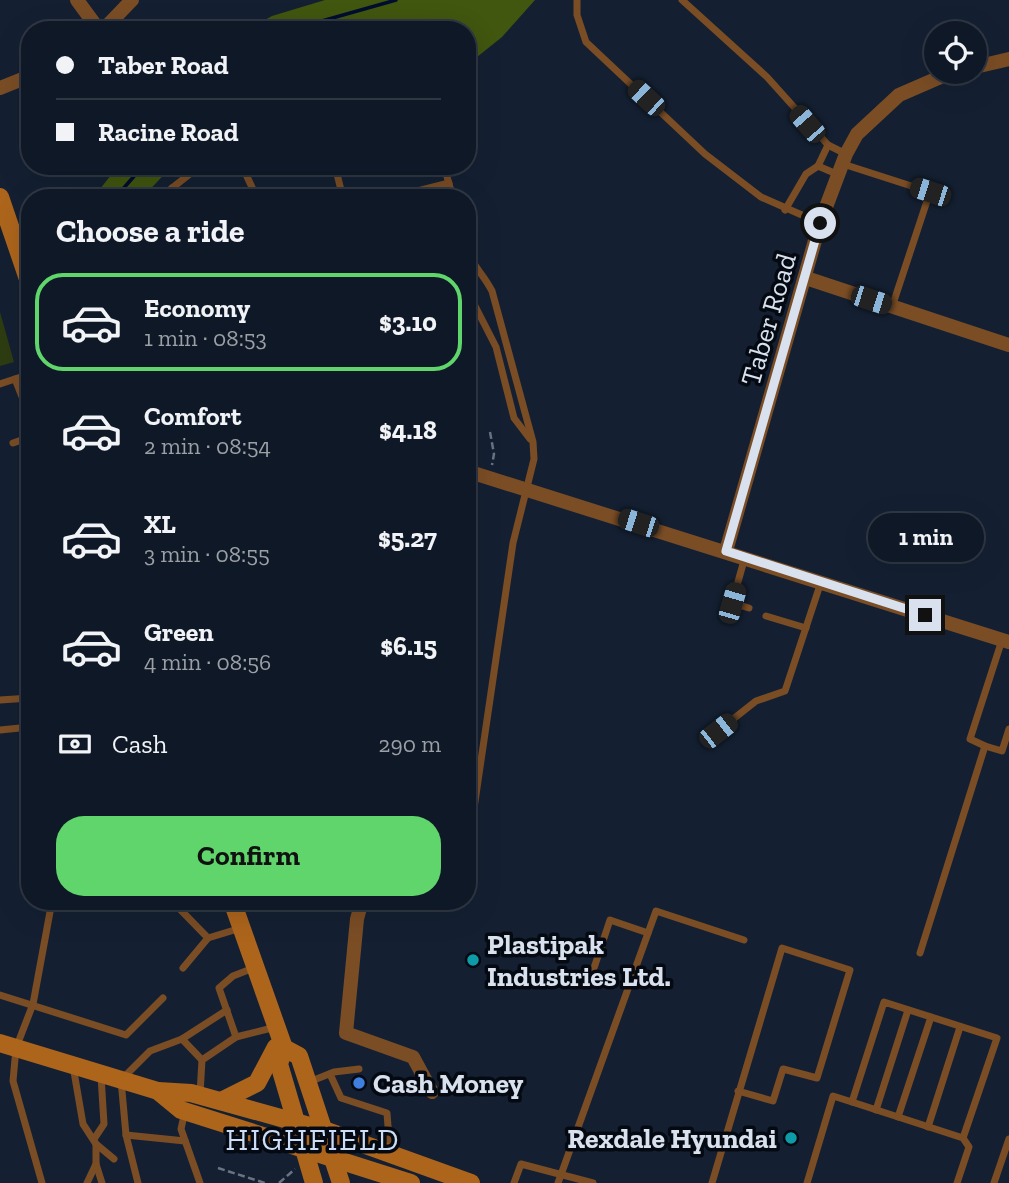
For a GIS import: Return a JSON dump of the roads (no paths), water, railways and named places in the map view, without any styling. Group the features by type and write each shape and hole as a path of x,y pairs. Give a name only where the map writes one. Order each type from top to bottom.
{"main road":[{"path":"0,197 21,259"},
{"path":"235,910 257,966 280,1038 279,1064 314,1183"},
{"path":"280,1038 299,1056 341,1183"},
{"path":"221,1101 257,1083 268,1067 280,1038"},
{"path":"8,1045 158,1091 200,1095 324,1130 471,1183"},
{"path":"158,1091 185,1111 411,1183"}],"street":[{"path":"76,0 94,21"},
{"path":"110,21 132,0"},
{"path":"987,64 1009,59"},
{"path":"0,88 21,80"},
{"name":"Taber Road","path":"726,551 820,223 842,164 857,134 899,95 924,84"},
{"path":"806,278 1009,345"},
{"path":"476,474 1006,641"},
{"path":"360,910 346,1033 413,1057 432,1092"}],"lane":[{"path":"577,0 577,15 586,42 705,154 761,197 785,210 820,223"},
{"path":"682,0 767,77 842,164"},
{"path":"818,166 828,145"},
{"path":"785,210 806,174 818,166 842,164 930,192 892,307"},
{"path":"172,188 189,175"},
{"path":"447,175 451,189"},
{"path":"425,189 449,183"},
{"path":"476,272 486,279 492,291 533,442 534,459 513,543 476,795"},
{"path":"476,310 496,347 513,418 533,442"},
{"path":"0,384 21,377"},
{"path":"15,379 21,394"},
{"path":"13,443 21,440"},
{"path":"745,557 732,603 749,608"},
{"path":"718,731 756,701 785,691 821,581"},
{"path":"766,616 806,628"},
{"path":"1006,641 970,740 1002,751 1009,729"},
{"path":"0,700 21,699"},
{"path":"0,730 21,728"},
{"path":"920,953 985,746"},
{"path":"42,1183 13,1080 8,1045 33,1004 50,910"},
{"path":"181,910 208,938"},
{"path":"558,1183 656,911 744,940"},
{"path":"590,980 610,920 648,933"},
{"path":"183,968 208,938 241,928"},
{"path":"712,1183 738,1091 782,948 850,970 817,1078 783,1069 773,1101 738,1091"},
{"path":"236,1037 219,988 233,976 257,966"},
{"path":"0,995 126,1035 163,998"},
{"path":"852,1102 884,1002 997,1038 963,1138"},
{"path":"138,1183 126,1135 121,1080 150,1051 183,1039 227,1010"},
{"path":"876,1110 908,1010"},
{"path":"898,1117 931,1017"},
{"path":"928,1127 960,1027"},
{"path":"202,1060 236,1037 280,1038"},
{"path":"183,1039 202,1060 200,1095"},
{"path":"73,1066 83,1124 95,1141 114,1159"},
{"path":"308,1083 330,1074 359,1069"},
{"path":"101,1074 104,1124 95,1141 96,1164 102,1183"},
{"path":"330,1074 341,1098 387,1113 390,1154"},
{"path":"807,1183 833,1096 963,1138 969,1147 957,1183"},
{"path":"185,1111 181,1129 200,1183"},
{"path":"126,1135 185,1141"},
{"path":"994,1183 1009,1139"},
{"path":"87,1183 96,1164"},
{"path":"514,1183 521,1164 593,1183"},
{"path":"91,1173 94,1183"}],"waterway":[{"path":"322,21 396,0"},
{"path":"123,189 135,175"}],"place":[{"name":"Plastipak Industries Ltd.","path":"473,960"},
{"name":"Cash Money","path":"359,1083"},
{"name":"Rexdale Hyundai","path":"791,1138"}],"district":[{"name":"HIGHFIELD","path":"313,1140"}]}
